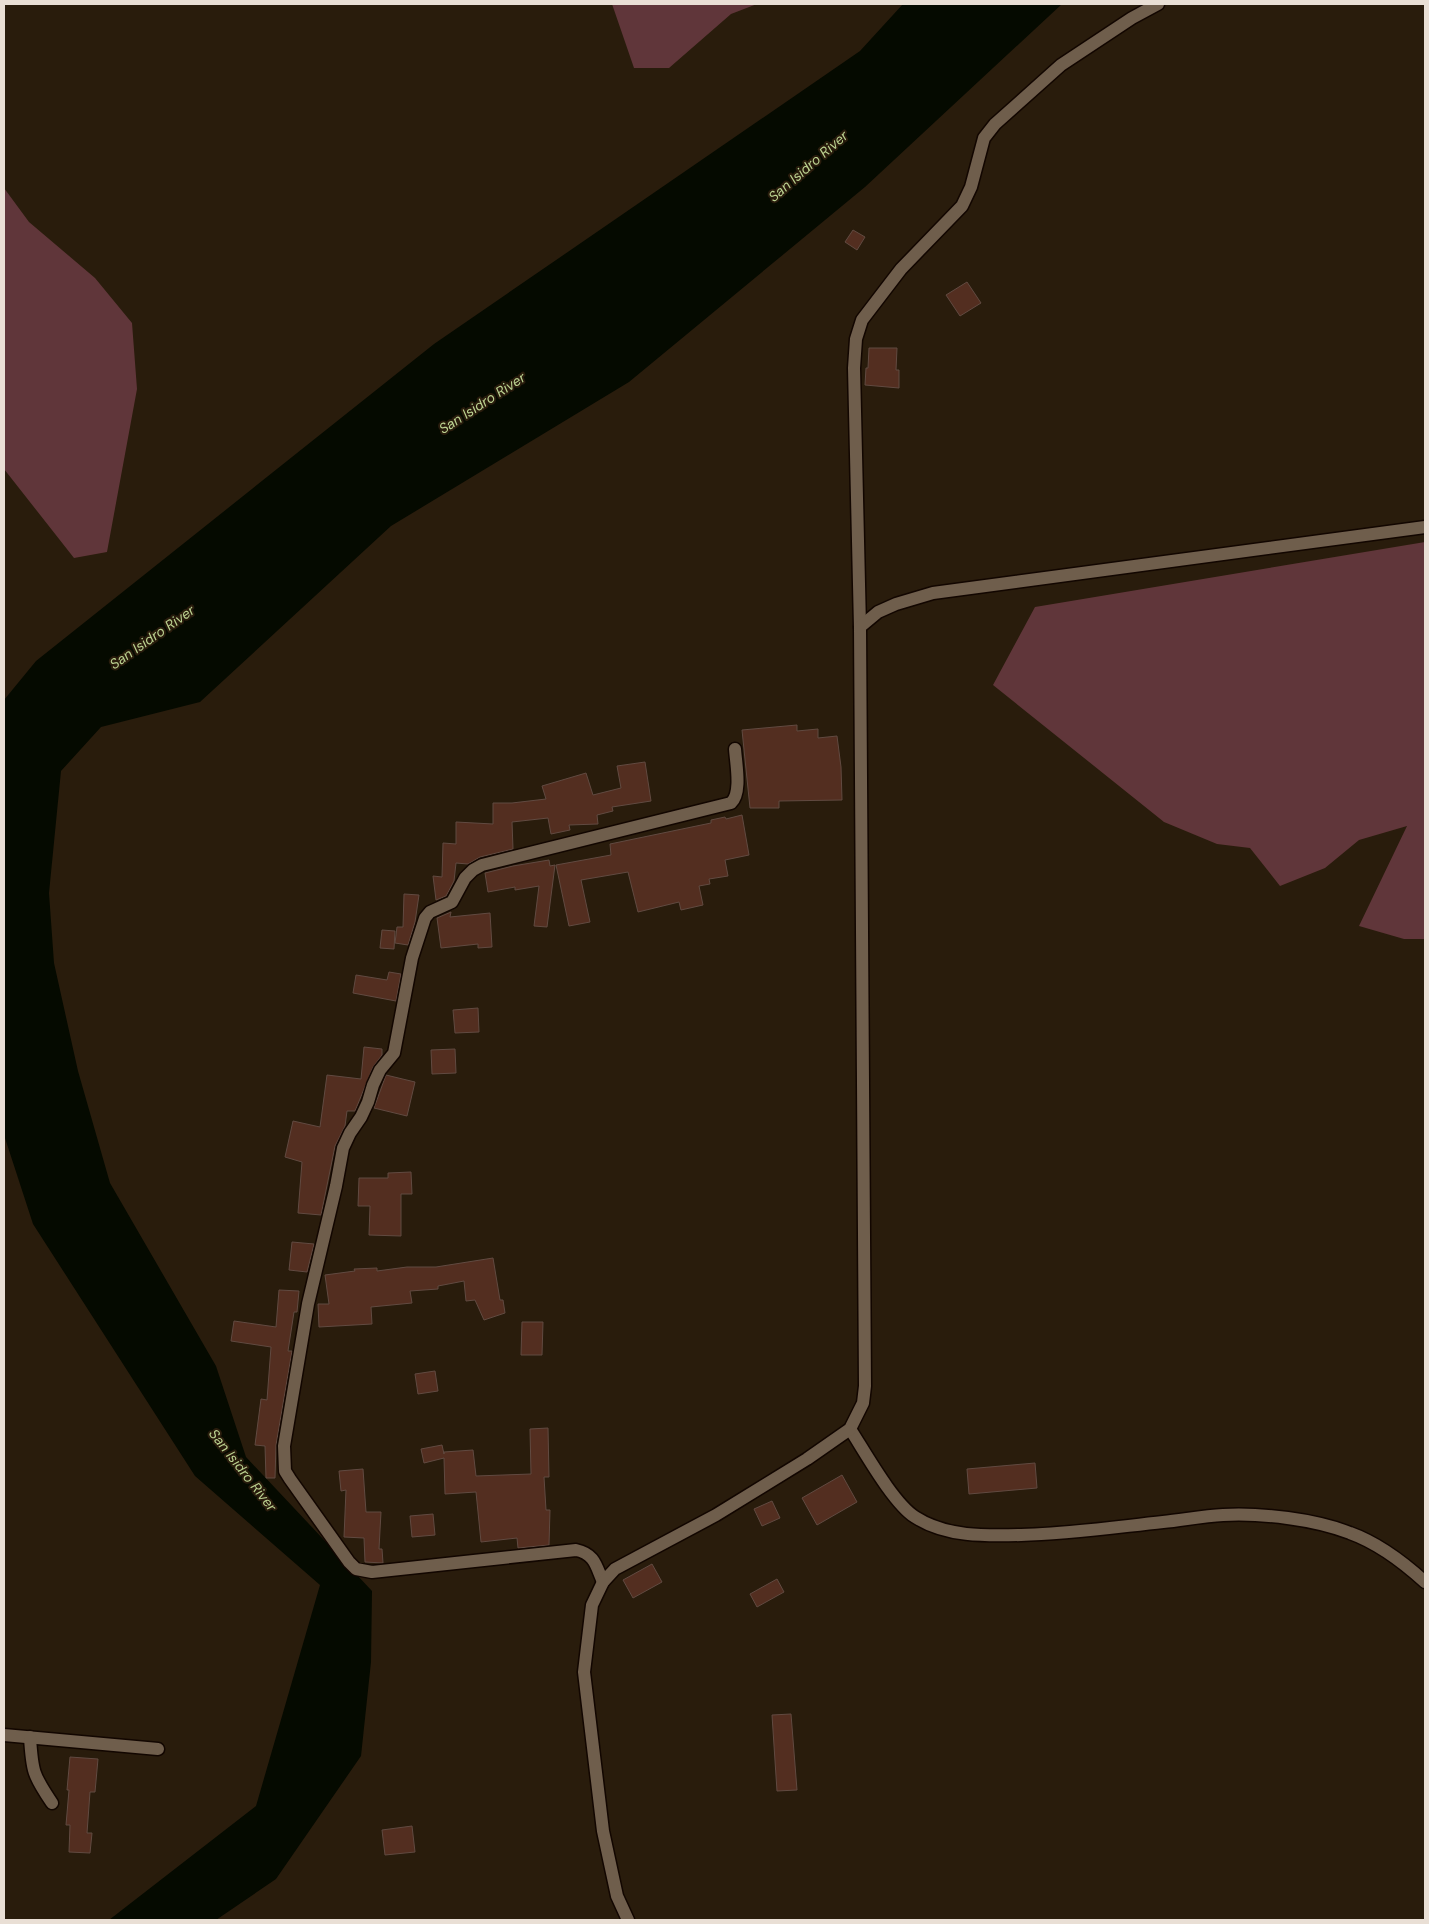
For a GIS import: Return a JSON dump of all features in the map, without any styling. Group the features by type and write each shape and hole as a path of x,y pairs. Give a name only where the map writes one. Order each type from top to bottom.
{"street":[{"path":"628,1920 618,1896 603,1831 584,1672 592,1605 603,1582 615,1569 716,1515 806,1459 850,1429 863,1403 865,1386 860,627 854,368 856,339 862,320 902,268 962,206 970,187 984,138 995,124 1061,65 1158,4"},
{"path":"860,627 878,612 896,604 933,593 1425,528"},
{"path":"603,1582 592,1556 576,1550 372,1572 356,1569 348,1562 290,1480 285,1471 284,1446 308,1304 343,1148 364,1110 380,1070 394,1053 412,958 424,918 430,912 452,902 465,878 482,865 731,803 736,798 737,791 735,750"},
{"path":"850,1429 896,1498 913,1516 936,1528 990,1536 1036,1535 1224,1515 1295,1519 1334,1528 1366,1540 1386,1552 1425,1582"},
{"path":"4,1735 158,1749"},
{"path":"30,1737 31,1766 34,1775 52,1803"}],"shaded area":[{"path":"612,4 757,4 731,14 669,68 634,68"},
{"path":"4,188 29,222 95,278 132,323 137,389 107,552 74,558 4,469"},
{"path":"1425,542 1425,939 1404,939 1359,926 1407,826 1359,840 1325,868 1280,886 1250,848 1217,844 1164,822 993,685 1035,607"}],"water":[{"name":"San Isidro River","path":"903,4 1062,4 865,187 629,382 391,526 200,702 101,727 61,771 49,893 54,963 78,1071 110,1183 216,1366 246,1457 372,1591 371,1662 361,1756 276,1879 216,1920 109,1920 256,1806 320,1585 195,1476 33,1224 4,1135 4,700 36,661 434,344 860,51"}],"building":[{"path":"853,230 865,237 857,250 845,242"},
{"path":"967,282 981,303 960,316 946,295"},
{"path":"869,348 897,348 896,370 899,370 899,388 865,385"},
{"path":"797,725 797,731 818,729 818,738 837,736 841,767 842,800 779,801 779,808 750,808 742,730"},
{"path":"645,762 651,801 612,807 613,811 597,815 598,824 569,825 570,830 551,834 548,818 512,822 513,849 480,857 468,864 456,863 454,881 446,896 436,900 433,876 442,877 443,843 456,844 456,822 493,824 493,803 546,799 542,786 586,773 593,795 621,788 617,766"},
{"path":"742,815 749,855 725,860 728,876 709,879 710,884 699,886 703,905 681,910 679,902 638,912 628,872 581,880 590,922 569,926 556,865 611,855 610,844 711,823 711,820"},
{"path":"549,860 550,866 555,865 547,927 534,926 539,886 515,890 515,887 488,892 485,873"},
{"path":"404,894 419,895 415,922 408,945 395,943 397,927 403,927"},
{"path":"451,912 450,917 490,913 492,947 478,948 478,944 441,948 437,918"},
{"path":"382,930 395,931 394,949 380,948"},
{"path":"389,972 401,974 396,1001 353,993 356,975 387,980"},
{"path":"478,1008 479,1032 455,1033 453,1010"},
{"path":"364,1047 382,1049 382,1055 373,1067 355,1111 347,1111 345,1126 335,1146 321,1215 298,1213 302,1162 285,1157 293,1121 320,1127 327,1075 361,1079"},
{"path":"455,1049 456,1073 432,1074 431,1050"},
{"path":"386,1075 415,1082 407,1116 374,1108"},
{"path":"411,1172 412,1194 401,1194 401,1236 369,1235 370,1206 358,1206 359,1178 388,1178 388,1173"},
{"path":"292,1242 314,1244 307,1272 289,1270"},
{"path":"493,1258 500,1300 503,1300 505,1313 484,1320 475,1300 466,1301 464,1281 438,1286 438,1289 410,1291 412,1303 371,1307 372,1324 319,1327 318,1304 329,1304 325,1275 355,1271 354,1269 377,1268 377,1271 407,1267 436,1267"},
{"path":"279,1290 299,1291 297,1312 294,1312 288,1351 292,1351 276,1445 275,1478 266,1478 265,1446 255,1445 261,1399 267,1400 271,1347 231,1341 234,1321 276,1327"},
{"path":"522,1322 543,1322 542,1355 521,1355"},
{"path":"435,1371 438,1391 418,1394 415,1374"},
{"path":"548,1428 549,1477 544,1477 546,1510 550,1510 549,1545 518,1548 517,1538 481,1542 476,1492 445,1494 444,1458 424,1463 421,1449 442,1445 444,1454 444,1452 473,1450 476,1476 531,1474 530,1429"},
{"path":"1035,1463 1037,1488 969,1494 967,1469"},
{"path":"363,1469 366,1512 381,1512 379,1549 382,1549 383,1563 365,1562 364,1538 344,1537 346,1490 341,1491 339,1471"},
{"path":"842,1475 857,1502 817,1525 802,1498"},
{"path":"772,1501 780,1518 762,1526 754,1509"},
{"path":"433,1514 435,1535 412,1537 410,1516"},
{"path":"652,1564 662,1582 633,1598 623,1580"},
{"path":"777,1579 784,1592 757,1607 750,1594"},
{"path":"791,1714 797,1790 777,1791 772,1715"},
{"path":"70,1757 98,1759 95,1792 90,1792 87,1833 92,1833 90,1853 69,1852 70,1825 66,1825"},
{"path":"412,1826 415,1852 385,1855 382,1830"}]}
